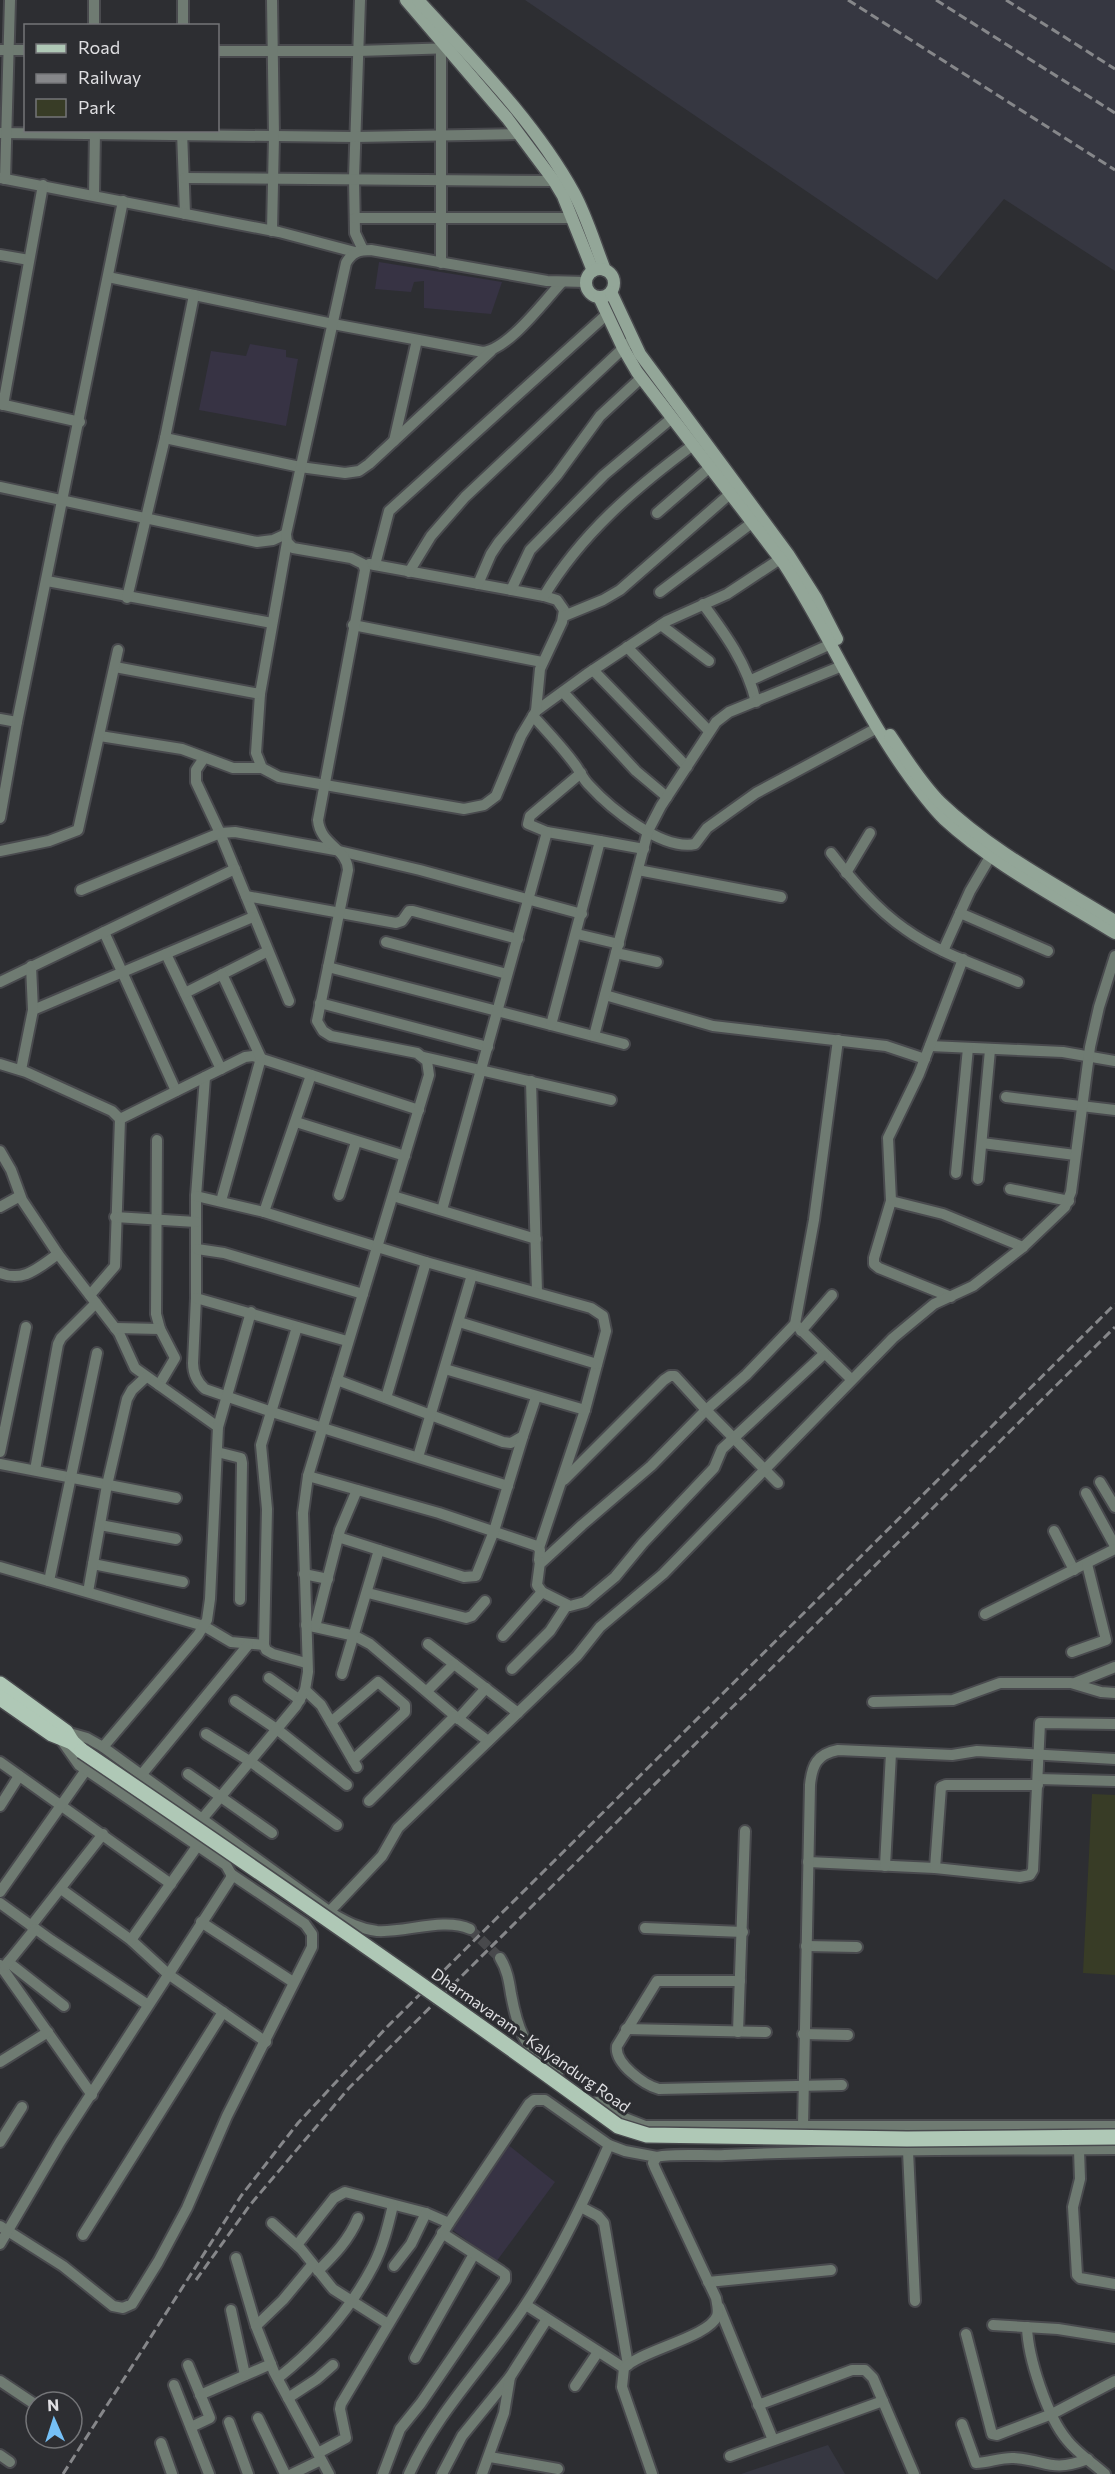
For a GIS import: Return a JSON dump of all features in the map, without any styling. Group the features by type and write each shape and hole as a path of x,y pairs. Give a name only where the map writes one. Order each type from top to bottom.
{"main road":[{"path":"406,0 450,48 520,116 566,181 580,205 594,274 591,294 605,294"},
{"path":"418,0 450,48 554,181 572,218 594,274"},
{"path":"594,274 613,279 605,294 606,315 622,348 642,378 780,559 804,596 877,728 921,793 940,814 990,857 1115,933"},
{"path":"605,294 640,354 662,386 756,507 789,554 816,598 864,691 891,736 936,797 981,837 1115,921"},
{"name":"Dharmavaram - Kalyandurg Road","path":"0,1684 70,1741"},
{"name":"Dharmavaram - Kalyandurg Road","path":"0,1698 70,1741 309,1905 493,2034 618,2126 632,2132 659,2135 907,2139 1115,2137"}],"street":[{"path":"10,0 4,50 2,178 272,231 359,251 562,282 594,274"},
{"path":"94,0 94,24"},
{"path":"183,0 183,24"},
{"path":"272,0 274,136 272,231"},
{"path":"359,251 356,238 354,178 360,0"},
{"path":"219,51 450,48 441,135 441,263"},
{"path":"4,50 24,50"},
{"path":"3,133 182,133 355,137 519,134"},
{"path":"94,195 95,133"},
{"path":"182,133 185,214"},
{"path":"184,178 554,181"},
{"path":"44,185 1,405 80,422"},
{"path":"0,818 17,722 80,422 123,201"},
{"path":"355,218 572,218"},
{"path":"262,768 256,753 260,694 300,467 346,263 359,251"},
{"path":"0,255 29,260"},
{"path":"108,277 333,324 475,351 492,351"},
{"path":"165,438 300,467 352,473 365,468 492,351 504,343 562,282"},
{"path":"127,598 165,438 194,295"},
{"path":"375,565 389,511 606,315"},
{"path":"409,572 431,536 465,497 633,339"},
{"path":"394,441 417,340"},
{"path":"478,584 499,542 557,475 600,416 642,378"},
{"path":"511,590 530,550 603,475 672,418"},
{"path":"544,596 559,570 596,526 659,470 693,445"},
{"path":"657,513 710,467"},
{"path":"0,487 257,542 287,538"},
{"path":"564,616 603,600 620,590 731,493"},
{"path":"660,592 753,522"},
{"path":"287,538 293,548 351,558 363,564 544,596 562,604 564,616 543,662 535,714 590,786 612,806 665,841 695,844 707,828 756,793 877,728"},
{"path":"100,736 182,749 233,768 262,768 279,777 464,809 476,808 491,802 496,796 521,736 535,714 593,670 661,625 731,592 780,559"},
{"path":"363,564 364,576 324,784 319,829 323,838 336,849 348,865 320,1003 318,1025 327,1034 417,1053 424,1057 481,1071 611,1100"},
{"path":"47,581 127,598 272,623"},
{"path":"703,604 732,644 751,680 756,702"},
{"path":"353,625 543,662"},
{"path":"661,625 709,661"},
{"path":"751,680 831,644"},
{"path":"627,647 709,731"},
{"path":"0,851 49,841 78,830 118,650"},
{"path":"594,1036 648,831 709,731 725,714 842,666"},
{"path":"115,667 260,694"},
{"path":"593,670 687,767"},
{"path":"563,692 636,771 667,797"},
{"path":"0,719 17,722"},
{"path":"204,758 194,775 289,1001"},
{"path":"581,773 527,819 531,826 547,832 644,849"},
{"path":"81,890 220,833 235,832 336,849 582,914"},
{"path":"442,1210 547,832"},
{"path":"846,873 870,833"},
{"path":"551,1024 577,934 600,841"},
{"path":"831,853 846,873 902,928 943,951 1018,982"},
{"path":"943,951 970,891 990,857"},
{"path":"0,982 235,869"},
{"path":"638,870 781,897"},
{"path":"246,896 396,923 402,921 409,911 413,911 518,939"},
{"path":"960,913 1048,951"},
{"path":"33,1010 253,916"},
{"path":"104,932 176,1091"},
{"path":"577,934 657,962"},
{"path":"386,942 507,974"},
{"path":"185,993 268,951"},
{"path":"166,954 221,1069"},
{"path":"330,1911 382,1856 398,1828 577,1656 600,1627 663,1574 851,1379 929,1307 973,1286 1023,1247 1069,1201 1089,1056 1103,995 1115,956"},
{"path":"951,1296 874,1264 874,1258 891,1201 888,1138 925,1059 963,959"},
{"path":"21,1070 33,1010 31,966"},
{"path":"327,967 624,1044"},
{"path":"221,1201 261,1058 222,974"},
{"path":"605,995 713,1026 886,1046 925,1059"},
{"path":"1103,995 1115,1000"},
{"path":"320,1003 488,1047"},
{"path":"798,1328 838,1040"},
{"path":"930,1046 1054,1051 1115,1061"},
{"path":"956,1173 968,1048"},
{"path":"978,1179 990,1050"},
{"path":"120,1119 245,1057 261,1058 419,1110"},
{"path":"202,1819 278,1730 303,1695 310,1626 304,1574 303,1513 308,1476 429,1075 429,1068 424,1057"},
{"path":"0,1064 21,1070 112,1111 120,1119 115,1266 58,1344 35,1470"},
{"path":"264,1212 311,1075"},
{"path":"205,1077 196,1196 197,1249 193,1370 200,1384 205,1389 272,1412 508,1486"},
{"path":"531,1081 537,1292"},
{"path":"1006,1097 1115,1110"},
{"path":"296,1122 405,1156"},
{"path":"157,1140 156,1314 160,1329 175,1358 159,1385"},
{"path":"339,1195 356,1142"},
{"path":"982,1143 1076,1155"},
{"path":"0,1151 11,1170 20,1196 58,1254 115,1328 130,1361 146,1377 218,1427"},
{"path":"1010,1190 1069,1201"},
{"path":"0,1207 20,1196"},
{"path":"196,1196 264,1212 426,1262 537,1292 591,1308 603,1316 606,1331 585,1410 539,1548 537,1584 542,1592 567,1605 576,1606 585,1602 615,1577 643,1543 714,1467 722,1449 824,1354"},
{"path":"393,1197 536,1239"},
{"path":"891,1201 944,1214 1023,1247"},
{"path":"115,1217 196,1222"},
{"path":"197,1249 224,1252 363,1294"},
{"path":"0,1273 14,1277 23,1276 32,1273 58,1254"},
{"path":"386,1398 426,1262"},
{"path":"418,1457 472,1275"},
{"path":"540,1562 651,1466 706,1410 832,1295"},
{"path":"196,1298 347,1341"},
{"path":"103,1747 204,1626 210,1599 218,1427 251,1312"},
{"path":"459,1322 597,1364"},
{"path":"0,1452 26,1327"},
{"path":"297,1327 261,1445 267,1509 264,1645 266,1650 273,1654 306,1663"},
{"path":"115,1328 160,1329"},
{"path":"798,1328 851,1379"},
{"path":"49,1581 97,1353"},
{"path":"445,1370 585,1410"},
{"path":"562,1483 670,1376 675,1376 680,1380 706,1410 778,1483"},
{"path":"88,1592 107,1485 127,1399 132,1390 146,1377"},
{"path":"337,1380 503,1442 511,1443 523,1436"},
{"path":"338,1537 470,1578 476,1576 494,1532 536,1397"},
{"path":"217,1452 237,1455 241,1458 242,1463 240,1600"},
{"path":"0,1464 176,1498"},
{"path":"308,1476 439,1513 539,1548"},
{"path":"1100,1482 1115,1507"},
{"path":"310,1626 327,1579 338,1537 357,1490"},
{"path":"985,1614 1087,1564 1115,1547 1086,1492"},
{"path":"100,1525 177,1539"},
{"path":"1054,1531 1074,1570"},
{"path":"342,1674 379,1550"},
{"path":"93,1564 183,1582"},
{"path":"1072,1652 1106,1640 1087,1564"},
{"path":"0,1567 204,1626 231,1642 264,1645"},
{"path":"304,1574 327,1579"},
{"path":"503,1636 542,1592"},
{"path":"368,1593 466,1618 472,1616 485,1601"},
{"path":"512,1669 550,1631 567,1605"},
{"path":"310,1626 355,1636 370,1644 457,1718 488,1741"},
{"path":"428,1644 518,1713"},
{"path":"142,1774 248,1645"},
{"path":"427,1691 454,1664"},
{"path":"1076,1683 1115,1667"},
{"path":"269,1678 321,1705 355,1763 405,1712 405,1705 378,1682 331,1722"},
{"path":"873,1702 953,1700 1000,1683 1076,1683 1101,1692 1115,1693"},
{"path":"369,1801 486,1688"},
{"path":"235,1701 278,1730 347,1785"},
{"path":"808,1862 935,1868 1020,1877 1030,1875 1033,1870 1040,1723 1115,1724"},
{"path":"206,1734 251,1762 338,1825"},
{"path":"4,2228 74,2274 113,2306 128,2307 158,2262 187,2208 217,2137 266,2042 292,1982 312,1947 310,1929 231,1874 226,1865 198,1845 86,1770 69,1754 70,1741 87,1738 103,1747 330,1911 356,1926 374,1930 399,1931 455,1925 470,1929"},
{"path":"802,2126 811,1773 820,1756 837,1750 951,1755 977,1751 1115,1759"},
{"path":"885,1866 891,1753"},
{"path":"0,1762 171,1884"},
{"path":"0,1892 86,1770"},
{"path":"188,1773 272,1833"},
{"path":"0,1806 19,1776"},
{"path":"935,1868 941,1787 946,1785 1115,1781"},
{"path":"738,2032 745,1831"},
{"path":"4,1969 103,1834"},
{"path":"131,1940 198,1845"},
{"path":"0,2244 4,2228 92,2095 201,1922 229,1884 231,1874"},
{"path":"62,1889 131,1940 168,1974 266,2042"},
{"path":"0,1903 148,2005"},
{"path":"201,1922 292,1982"},
{"path":"645,1929 743,1932"},
{"path":"806,1946 857,1947"},
{"path":"500,1958 507,1971 518,2026 527,2046 553,2070 617,2115 645,2126 1115,2126"},
{"path":"4,1969 64,2006"},
{"path":"4,1969 92,2095"},
{"path":"740,1981 662,1979 657,1981 617,2046 616,2052 619,2058 641,2081 659,2089 843,2085"},
{"path":"83,2235 223,2012"},
{"path":"626,2029 766,2032"},
{"path":"0,2062 48,2032"},
{"path":"803,2034 848,2035"},
{"path":"292,2474 346,2438 341,2404 442,2233 529,2104 534,2100 549,2102 609,2145 625,2151 657,2157 667,2154 705,2156 813,2151 1115,2149"},
{"path":"0,2142 5,2123 22,2107"},
{"path":"409,2474 438,2420 526,2304 581,2206 609,2145"},
{"path":"1079,2150 1080,2179 1073,2206 1077,2275 1080,2278 1115,2284"},
{"path":"908,2151 915,2301"},
{"path":"657,2157 653,2163 655,2168 716,2298 773,2440"},
{"path":"297,2245 339,2193 351,2192 426,2213 449,2223"},
{"path":"278,2378 314,2348 373,2267 385,2236 393,2205"},
{"path":"581,2206 598,2216 604,2223 626,2366 622,2387 652,2474"},
{"path":"394,2266 411,2244 426,2213"},
{"path":"256,2326 315,2268 338,2251 353,2230 358,2218"},
{"path":"272,2223 297,2245 333,2289 388,2324"},
{"path":"383,2474 405,2421 422,2403 505,2280 505,2274 442,2233"},
{"path":"416,2358 474,2254"},
{"path":"236,2258 256,2326 271,2364 329,2474"},
{"path":"708,2282 831,2271"},
{"path":"626,2366 711,2324 717,2317 716,2298"},
{"path":"526,2304 598,2352 626,2366"},
{"path":"231,2310 245,2375"},
{"path":"442,2474 462,2436 510,2377 547,2319"},
{"path":"993,2325 1084,2332 1115,2338"},
{"path":"1027,2327 1030,2349 1052,2414 1068,2442 1106,2474"},
{"path":"966,2334 992,2434 997,2435 1052,2414 1114,2382"},
{"path":"575,2386 598,2352"},
{"path":"200,2395 271,2364"},
{"path":"188,2365 210,2418 190,2427"},
{"path":"288,2398 317,2379 333,2365"},
{"path":"758,2405 859,2369 870,2374 914,2474"},
{"path":"482,2474 504,2413 510,2377"},
{"path":"0,2381 24,2398"},
{"path":"174,2385 209,2474"},
{"path":"730,2457 883,2401"},
{"path":"258,2418 285,2474"},
{"path":"229,2422 248,2474"},
{"path":"962,2424 981,2474"},
{"path":"160,2443 172,2474"},
{"path":"0,2455 10,2462"},
{"path":"490,2457 558,2469"},
{"path":"976,2463 1012,2458 1051,2466 1064,2466 1088,2459"}],"shaded area":[{"path":"525,0 1115,0 1115,271 1004,199 937,280"},
{"path":"379,262 502,282 491,314 424,308 424,281 414,282 411,292 375,289"},
{"path":"250,344 286,350 286,357 298,359 286,426 199,410 211,351 246,356"},
{"path":"507,2144 555,2182 496,2262 450,2228"},
{"path":"828,2445 845,2474 741,2474"}],"green space":[{"path":"1092,1794 1115,1795 1115,1975 1083,1973"}],"tunnel":[{"path":"470,1929 500,1958"}],"railway":[{"path":"848,0 1115,170"},
{"path":"936,0 1115,113"},
{"path":"1006,0 1115,69"},
{"path":"63,2474 241,2196 298,2123 387,2027 1115,1304"},
{"path":"196,2280 250,2205 349,2088 1115,1327"}]}
